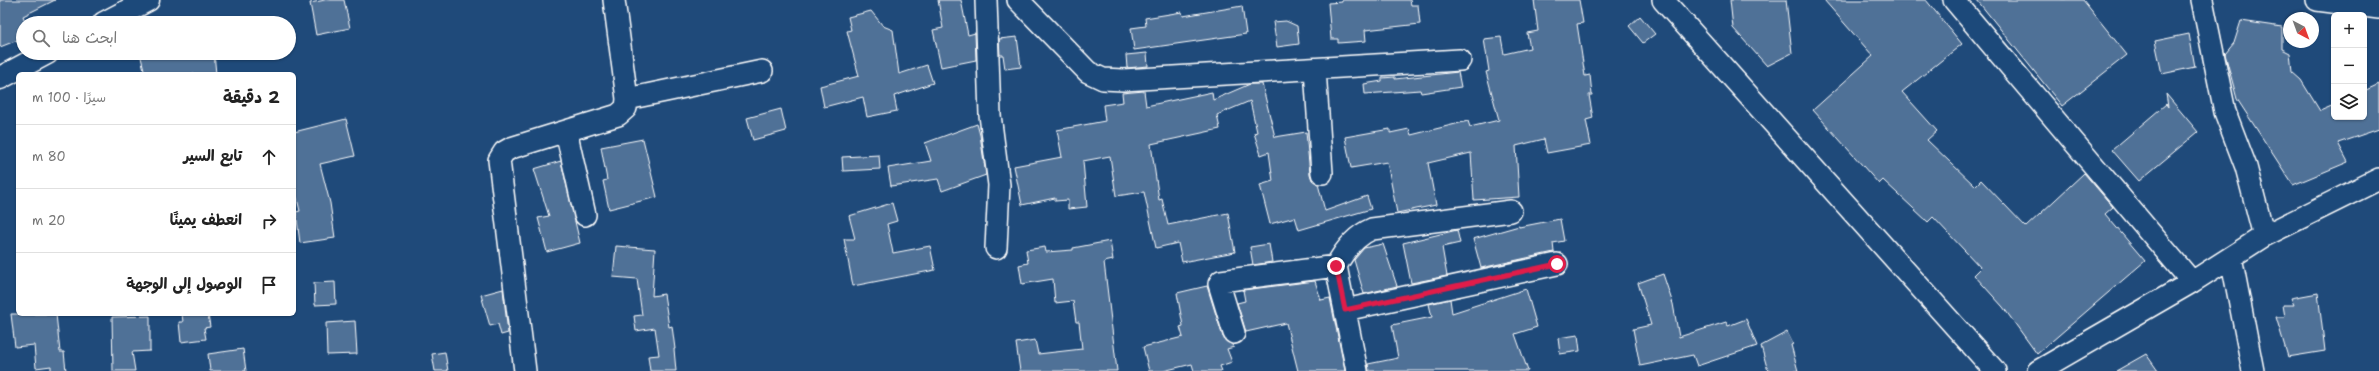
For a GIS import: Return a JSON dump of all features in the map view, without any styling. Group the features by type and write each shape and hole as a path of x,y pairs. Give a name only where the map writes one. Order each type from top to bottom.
{"street":[{"path":"117,16 148,0"},
{"path":"525,371 499,160 504,152 511,148 618,115 626,108 627,100 614,0"},
{"path":"986,0 990,115 999,185 996,248"},
{"path":"1018,0 1088,72 1103,79 1123,80 1460,60"},
{"path":"1663,0 1995,371"},
{"path":"1954,0 2192,282"},
{"path":"2202,0 2225,112 2246,167 2264,236"},
{"path":"2317,0 2379,8"},
{"path":"0,78 34,60"},
{"path":"1315,68 1322,172"},
{"path":"627,100 762,70"},
{"path":"566,131 585,215"},
{"path":"2038,371 2192,282 2264,236 2379,179"},
{"path":"1357,371 1336,266 1346,248 1364,232 1372,229 1512,211"},
{"path":"2231,257 2253,371"},
{"path":"1345,310 1557,264"},
{"path":"1234,333 1218,284 1221,281 1336,266"}],"building":[{"path":"0,0 55,0 23,16 16,16 16,41 0,47"},
{"path":"325,0 344,0 350,28 316,35 310,3"},
{"path":"938,0 961,0 968,35 975,33 976,60 941,67 933,30 943,28"},
{"path":"1342,0 1410,0 1411,5 1418,5 1420,24 1365,30 1366,41 1338,43 1338,39 1331,39 1328,3 1342,2"},
{"path":"1534,0 1579,0 1583,23 1577,24 1585,76 1590,75 1592,95 1589,95 1593,118 1586,120 1591,145 1547,153 1544,139 1516,146 1519,197 1474,200 1471,153 1428,163 1436,205 1397,213 1387,162 1351,168 1345,137 1390,129 1390,133 1409,129 1411,135 1468,121 1470,127 1499,120 1486,72 1489,71 1484,39 1501,37 1504,54 1530,48 1527,33 1538,31"},
{"path":"1730,0 1786,0 1792,53 1767,66 1733,28"},
{"path":"1824,0 1926,0 1962,44 1902,92 1937,131 1927,140 1975,186 1981,180 2026,227 2084,173 2113,207 2105,214 2145,261 2037,354 2003,307 1974,275 1981,268 1933,217 1928,222 1883,180 1879,184 1813,110 1873,56"},
{"path":"1977,0 2083,0 2127,55 2062,106"},
{"path":"1242,6 1246,34 1134,50 1131,28 1146,26 1145,18 1182,12 1183,16"},
{"path":"871,11 883,26 893,30 899,74 927,65 933,83 894,96 897,111 867,117 863,97 824,107 820,86 859,76 847,31 851,30 848,17"},
{"path":"1640,16 1655,34 1643,43 1629,26"},
{"path":"1286,21 1297,26 1299,44 1277,47 1273,22"},
{"path":"2241,21 2282,27 2282,49 2290,53 2292,72 2301,80 2320,111 2331,106 2331,120 2367,120 2367,90 2379,84 2379,129 2338,143 2348,162 2293,185 2237,99 2225,54 2234,43"},
{"path":"2189,34 2195,67 2162,74 2155,41"},
{"path":"1017,37 1021,67 1005,69 1003,55 1000,55 999,39"},
{"path":"1147,53 1148,66 1127,68 1126,55"},
{"path":"142,60 215,60 216,72 145,72"},
{"path":"1458,72 1461,87 1421,93 1420,90 1365,94 1364,84 1382,81 1382,78 1395,77 1395,79"},
{"path":"1250,84 1262,84 1275,137 1306,132 1310,174 1312,180 1318,184 1325,211 1367,196 1371,209 1299,230 1295,217 1270,224 1260,185 1273,181 1269,152 1261,155 1254,133 1257,132 1250,101 1217,115 1220,129 1151,144 1159,200 1162,199 1168,225 1228,213 1235,252 1182,262 1178,243 1156,248 1144,192 1116,196 1110,156 1083,161 1087,207 1068,209 1068,200 1055,201 1055,198 1022,205 1014,166 1062,157 1057,130 1105,121 1103,105 1123,102 1122,93 1144,91 1146,106 1212,92 1213,100"},
{"path":"2166,94 2198,132 2139,181 2112,150 2166,104 2168,107"},
{"path":"781,109 786,131 753,140 747,118"},
{"path":"346,119 355,156 320,164 330,203 335,238 300,243 296,212 300,211 296,194 296,132"},
{"path":"977,124 986,175 942,191 938,179 891,186 888,168 931,161 925,143"},
{"path":"643,139 657,197 609,209 603,181 607,180 601,147"},
{"path":"879,155 880,169 843,171 842,157"},
{"path":"561,161 580,243 547,252 538,218 549,216 534,169"},
{"path":"892,203 897,221 887,224 893,253 930,246 935,270 853,286 844,239 855,239 849,216"},
{"path":"1560,219 1564,241 1553,243 1554,252 1481,268 1473,239 1519,226"},
{"path":"1457,230 1460,243 1442,247 1447,276 1411,283 1403,243"},
{"path":"1110,241 1113,260 1104,262 1117,371 1020,371 1016,343 1035,340 1038,354 1082,349 1079,322 1076,322 1073,301 1055,303 1053,279 1022,284 1019,265 1028,263 1026,250 1045,247 1046,252 1073,250 1073,248"},
{"path":"1269,244 1272,262 1253,265 1250,247"},
{"path":"1383,244 1397,286 1364,294 1354,260 1364,248"},
{"path":"616,246 655,249 652,296 664,294 669,327 672,326 676,371 650,371 648,356 659,355 655,328 636,331 634,316 642,315 637,279 613,277"},
{"path":"1663,274 1673,304 1679,337 1726,322 1728,326 1746,319 1757,346 1697,366 1693,355 1640,366 1633,329 1651,325 1638,283"},
{"path":"1315,281 1321,300 1330,298 1345,371 1298,371 1286,323 1246,332 1237,303 1245,301 1243,290"},
{"path":"335,282 336,304 315,305 314,283"},
{"path":"1207,286 1223,337 1234,347 1227,349 1232,362 1220,366 1222,371 1194,371 1192,364 1163,371 1149,371 1143,347 1183,337 1180,327 1183,326 1177,293"},
{"path":"503,289 508,333 501,335 498,324 490,326 481,295"},
{"path":"1526,289 1537,327 1515,334 1528,371 1369,371 1368,364 1398,358 1392,325 1432,317 1429,304 1450,299 1452,313"},
{"path":"2318,293 2325,351 2288,357 2276,317 2285,317 2283,305 2294,305 2291,298"},
{"path":"11,314 16,314 16,316 56,316 60,352 64,352 66,371 51,371 51,366 36,368 34,345 15,347"},
{"path":"150,316 150,351 132,352 135,371 113,371 112,317"},
{"path":"182,316 208,316 210,327 204,328 206,339 181,342 179,322 183,322"},
{"path":"355,321 357,354 327,355 326,323"},
{"path":"1787,332 1793,344 1791,345 1798,371 1768,371 1761,346"},
{"path":"1578,335 1580,351 1560,354 1558,338"},
{"path":"243,349 246,371 210,371 208,354"},
{"path":"445,352 448,371 435,371 432,354"},
{"path":"2146,354 2158,371 2116,371"}],"route":[{"path":"1336,266 1345,310 1557,264"}]}
